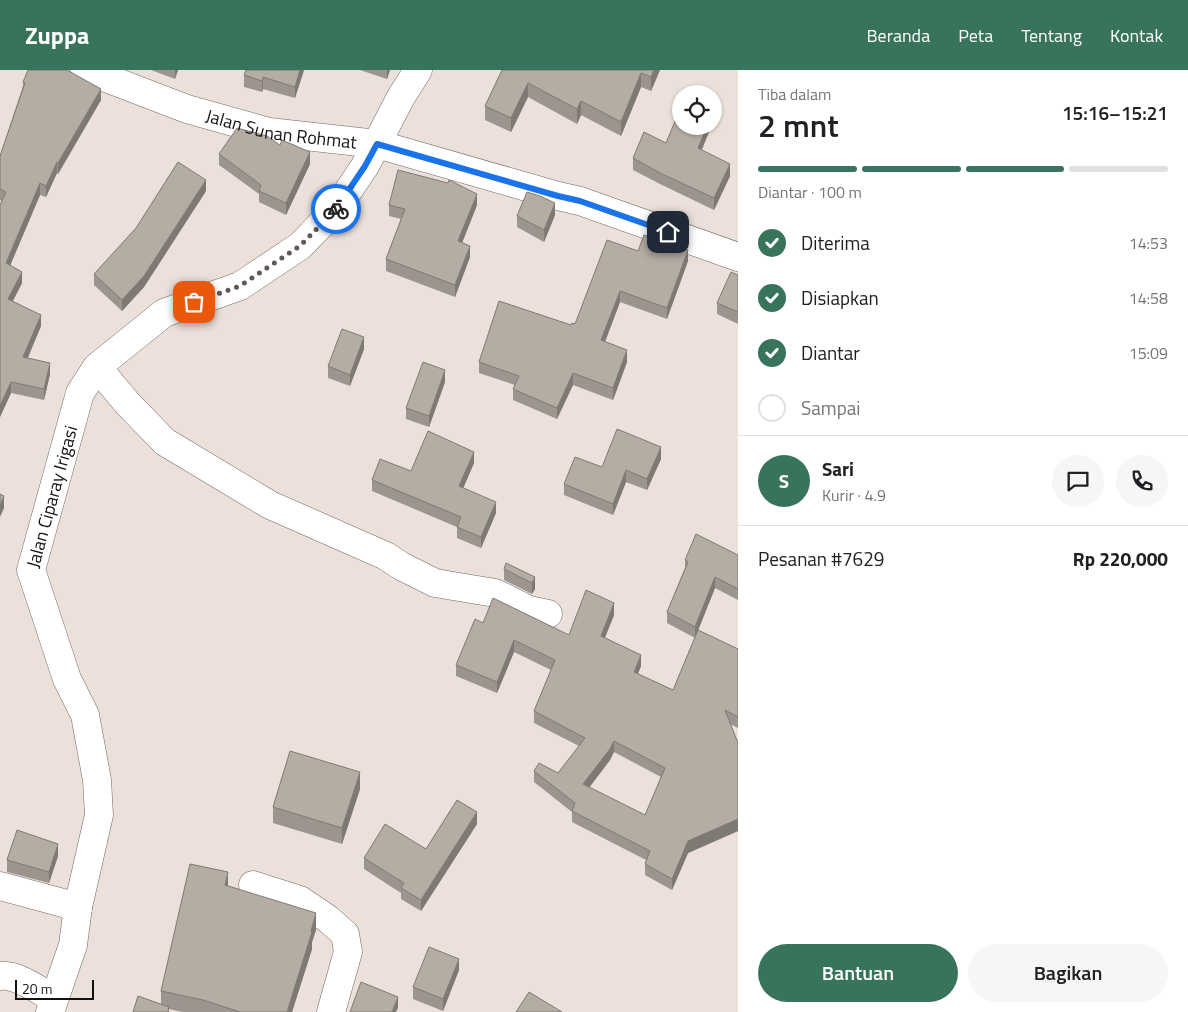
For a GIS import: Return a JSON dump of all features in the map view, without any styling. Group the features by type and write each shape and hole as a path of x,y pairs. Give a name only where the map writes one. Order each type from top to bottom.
{"street":[{"name":"Jalan Sunan Rohmat","path":"85,70 187,109 269,132 377,144 580,201 738,257"},
{"name":"Jalan Ciparay Irigasi","path":"52,1006 73,944 78,907 99,815 96,780 85,715 67,678 31,570 80,393 97,367 164,313 240,286 300,246 336,209 365,166 401,97 418,70"},
{"path":"97,367 128,404 165,442 270,505 386,556 401,566 435,583 494,594 529,610 548,614"},
{"path":"253,885 300,900 328,919 345,934 348,952 331,1012"},
{"path":"0,886 78,907"},
{"path":"0,976 6,975 18,979 52,1006"}],"building":[{"path":"28,70 67,70 101,89 57,162 46,186 40,183 6,263 22,272 8,299 41,315 23,357 50,363 44,389 11,382 0,406 0,205 6,192 0,189 0,156"},
{"path":"246,70 300,70 295,87 263,77 262,81 244,75"},
{"path":"502,70 654,70 651,77 641,73 621,122 581,101 577,109 528,83 511,118 485,106"},
{"path":"237,128 267,136 280,145 282,140 310,152 286,203 259,191 261,185 219,154"},
{"path":"672,129 672,135 703,135 698,148 730,164 714,198 633,158 644,132 666,143"},
{"path":"178,162 206,180 144,276 122,300 94,274 136,228"},
{"path":"398,170 448,183 449,180 477,194 458,241 470,246 455,285 386,259 405,209 389,205"},
{"path":"527,192 555,203 544,230 517,216"},
{"path":"654,233 677,240 675,245 688,250 667,308 620,291 601,340 627,350 613,388 573,373 557,408 513,389 519,376 479,362 499,301 571,325 572,323 575,324 607,240 638,251 644,235 653,238"},
{"path":"731,272 738,275 738,312 717,303"},
{"path":"342,329 364,337 350,375 328,366"},
{"path":"423,362 445,370 429,416 406,408"},
{"path":"617,429 661,447 647,479 626,470 613,504 564,484 575,457 602,467"},
{"path":"428,431 474,452 459,486 496,502 481,537 457,527 461,517 372,480 380,459 411,471"},
{"path":"0,494 4,496 0,506"},
{"path":"696,534 738,555 738,589 715,577 695,627 667,612 688,562 685,560"},
{"path":"506,563 535,577 532,583 504,569"},
{"path":"586,590 614,603 601,636 641,655 634,672 673,690 698,630 738,649 738,717 725,710 738,743 738,819 688,841 672,879 645,864 650,851 572,811 575,803 534,771 539,763 558,773 585,738 534,711 555,660 514,640 497,682 456,665 475,619 483,623 493,598 569,635","holes":["614,741 665,768 645,815 583,784"]},
{"path":"290,751 360,772 342,828 273,807"},
{"path":"457,800 477,812 421,900 401,888 404,883 364,858 385,824 426,849"},
{"path":"17,830 58,844 49,872 7,860"},
{"path":"190,864 228,872 225,885 316,913 312,932 287,1012 240,1012 203,1000 161,991"},
{"path":"429,947 459,959 443,999 413,987"},
{"path":"361,982 398,997 392,1012 350,1012"},
{"path":"529,992 562,1012 516,1012"},
{"path":"138,996 169,1007 168,1012 133,1012"}],"way so far":[{"path":"194,302 240,286 300,246 336,209"}],"route":[{"path":"336,209 365,166 377,144 580,201 668,232"}]}
